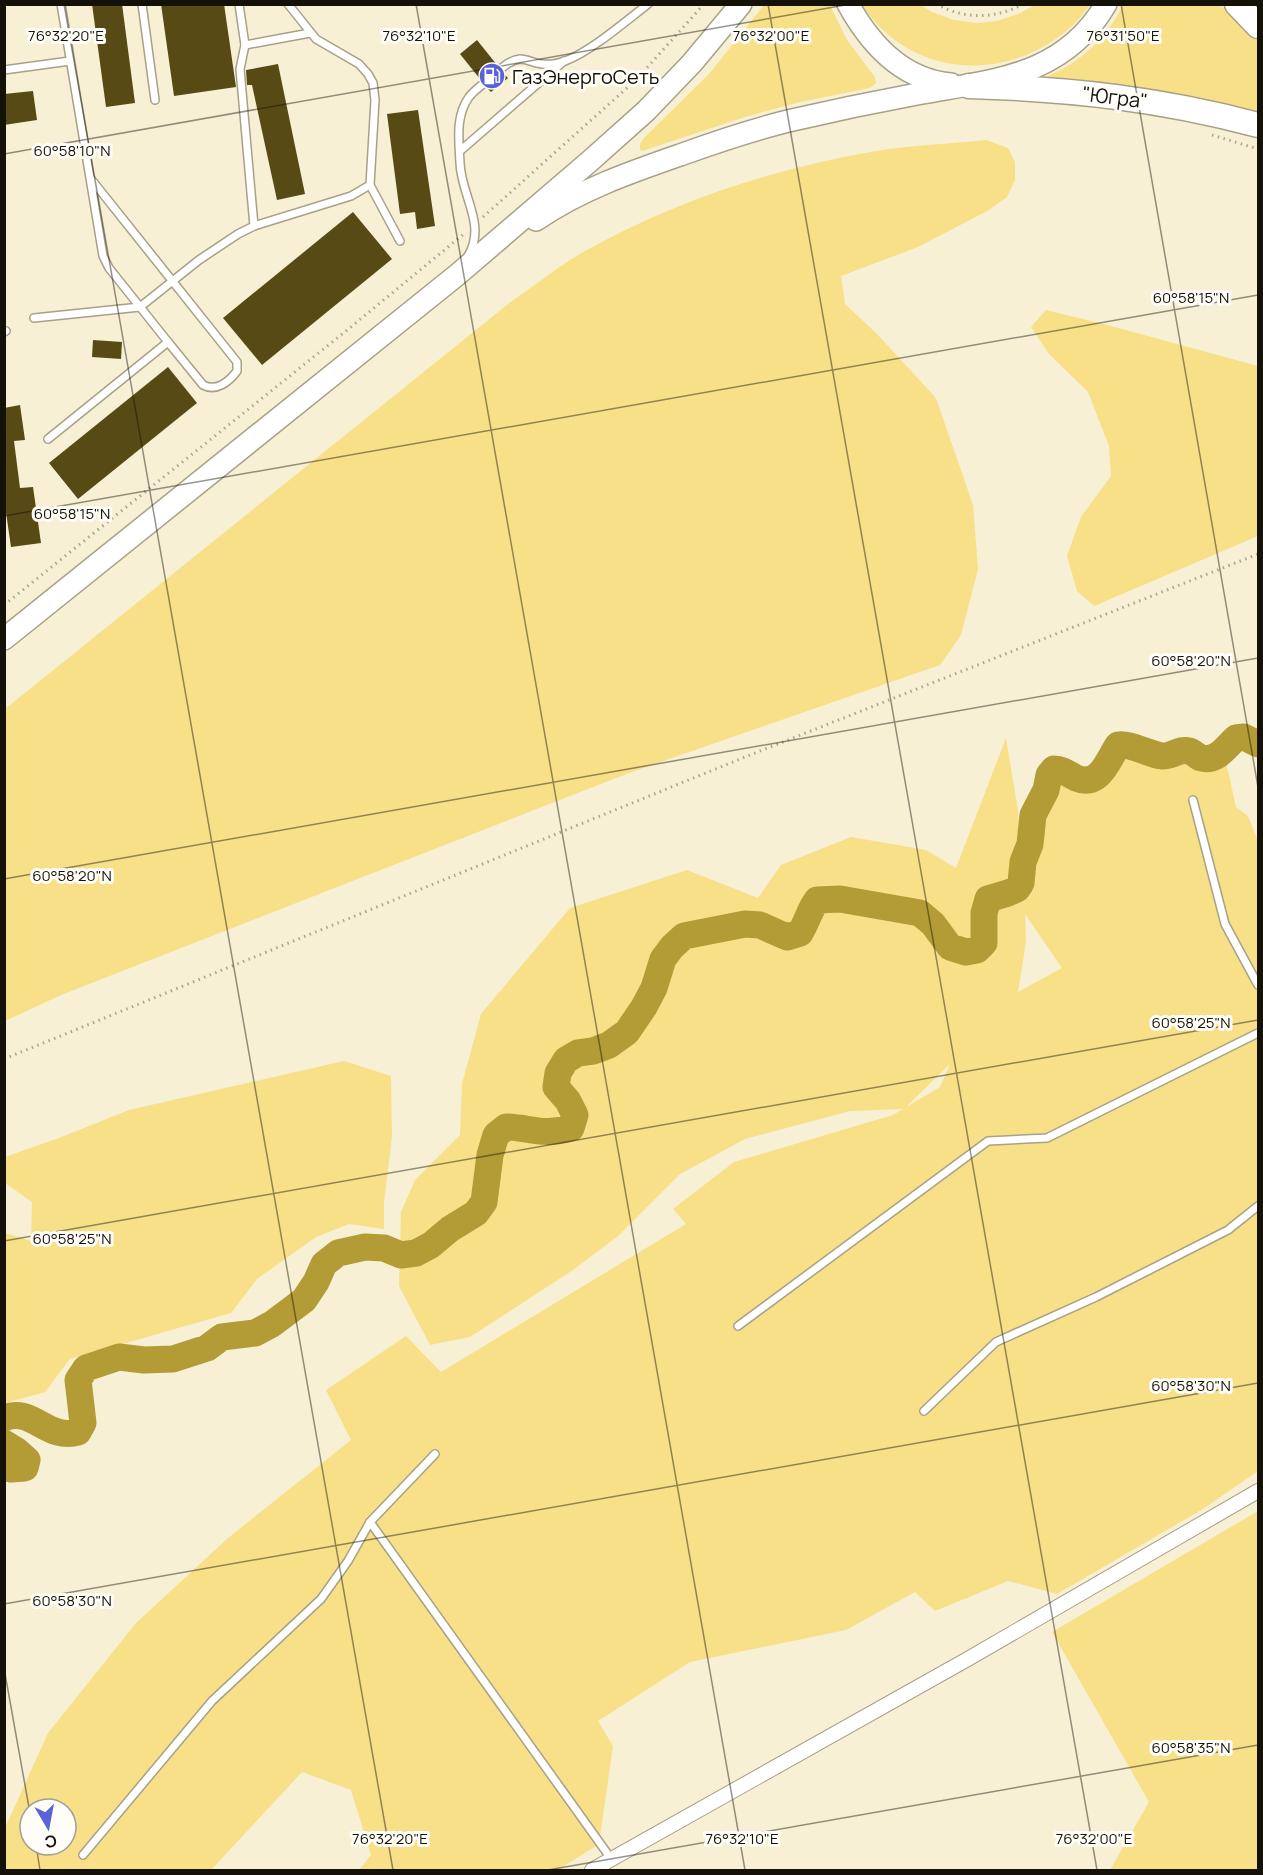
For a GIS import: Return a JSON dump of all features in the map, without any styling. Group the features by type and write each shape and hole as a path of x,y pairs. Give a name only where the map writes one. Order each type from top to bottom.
{"highway":[{"path":"1237,4 1258,26"},
{"name":"\"Югра\"","path":"969,86 1045,89 1144,100 1207,111 1258,125"}],"main road":[{"path":"4,639 457,275 646,111 692,63 741,4"},
{"path":"848,4 867,35 895,62 926,79 944,84 969,86"},
{"path":"457,275 543,216 578,196 662,161 787,121 919,93 969,86 1006,77 1042,64 1075,42 1099,16 1106,4"}],"street":[{"path":"592,1870 966,1660 1258,1491"}],"lane":[{"path":"62,4 70,61 90,178 104,256 109,268 203,385 208,388 218,387 237,371 237,362 90,178"},
{"path":"142,4 155,100"},
{"path":"239,4 245,45 240,69 254,226"},
{"path":"288,4 310,33 321,43 359,64 373,83 375,100 370,185 400,241"},
{"path":"460,151 564,61 584,51 645,5"},
{"path":"245,45 310,33"},
{"path":"457,275 473,248 476,235 460,172 459,122 463,109 470,95 515,60 523,59 543,64 564,61"},
{"path":"4,70 70,61"},
{"path":"34,318 140,307 199,260 238,234 254,226 351,196 370,185"},
{"path":"48,440 168,342"},
{"path":"1193,800 1225,924 1258,985"},
{"path":"738,1326 988,1141 1047,1137 1258,1033"},
{"path":"924,1411 996,1342 1096,1297 1228,1230 1258,1206"},
{"path":"83,1854 212,1701 321,1599 348,1561 370,1522 435,1454"},
{"path":"370,1522 612,1860"}],"path":[{"path":"4,605 346,331 475,224 619,97 704,4"},
{"path":"936,4 962,15 978,16 995,15 1024,4"},
{"path":"1204,133 1258,149"},
{"path":"4,1059 745,758 1258,554"}],"shaded area":[{"path":"764,5 830,5 847,40 875,77 876,83 870,88 800,102 745,117 642,151 640,144 645,137 709,74"},
{"path":"862,5 921,5 932,12 954,20 977,23 997,21 1035,5 1090,5 1072,26 1047,45 1019,58 990,64 961,65 933,59 906,48 882,30"},
{"path":"1123,5 1220,5 1258,41 1258,113 1204,100 1150,91 1040,79 1066,67 1089,50 1108,30"},
{"path":"986,140 1008,148 1015,162 1015,180 1007,197 989,210 918,247 841,276 845,304 876,333 936,398 973,505 978,569 961,635 940,665 629,773 61,995 5,1021 5,709 512,301 577,256 656,216 728,188 764,177 876,151"},
{"path":"1046,310 1258,366 1258,536 1094,606 1077,591 1067,556 1081,517 1111,476 1109,446 1088,392 1049,354 1031,327"},
{"path":"1006,738 1018,810 1023,890 1032,871 1056,780 1090,785 1103,781 1123,755 1155,765 1184,761 1191,767 1226,762 1236,807 1248,816 1258,841 1258,1471 1203,1509 1057,1594 1008,1581 935,1611 915,1592 846,1630 690,1662 598,1721 613,1746 599,1844 558,1870 359,1870 371,1855 351,1790 302,1772 211,1870 5,1870 5,1828 18,1799 18,1857 78,1857 78,1797 19,1797 48,1733 136,1623 228,1538 351,1440 326,1390 406,1336 441,1372 686,1224 673,1209 734,1162 893,1115 903,1109 850,1111 745,1139 680,1174 618,1236 573,1270 470,1337 430,1345 399,1286 401,1212 415,1180 460,1135 462,1084 481,1014 570,908 687,870 758,898 781,865 851,837 926,850 956,868","holes":["1025,914 1062,968 1018,992 1026,942","950,1064 940,1087 908,1106 908,1105"]},
{"path":"344,1061 391,1076 392,1137 384,1202 384,1229 349,1224 316,1237 257,1279 231,1313 70,1359 45,1392 5,1403 5,1233 31,1241 32,1202 5,1183 5,1157 129,1110"},
{"path":"1258,1511 1258,1870 1110,1870 1149,1802 1052,1632"}],"building":[{"path":"92,4 122,4 135,103 106,107"},
{"path":"161,4 224,4 236,87 174,96"},
{"path":"477,40 497,65 480,79 460,54"},
{"path":"278,64 305,194 277,200 252,85 247,85 246,70"},
{"path":"504,74 508,78 491,92 487,88"},
{"path":"33,91 37,120 4,125 4,94"},
{"path":"418,110 435,226 417,229 415,212 400,214 387,114"},
{"path":"353,212 392,259 262,365 223,318"},
{"path":"93,340 122,342 121,359 92,357"},
{"path":"168,367 197,403 78,499 49,463"},
{"path":"20,405 25,440 14,441 20,488 33,487 41,543 11,547 4,499 4,408"}],"waterway":[{"path":"4,1418 23,1416 57,1432 78,1432 83,1423 78,1380 86,1368 119,1357 144,1360 173,1359 207,1348 222,1337 255,1333 272,1324 304,1300 324,1264 338,1253 365,1247 384,1248 401,1255 416,1253 431,1245 450,1229 476,1213 484,1202 490,1155 496,1135 506,1127 545,1131 571,1128 575,1115 568,1101 556,1087 558,1073 566,1060 578,1053 593,1051 609,1045 627,1032 654,988 663,959 684,936 745,924 760,925 787,937 800,933 817,900 840,899 920,913 933,924 950,947 966,952 977,950 984,943 984,913 988,899 1017,889 1021,883 1023,862 1030,844 1033,815 1046,790 1049,775 1054,769 1076,778 1091,779 1107,765 1118,745 1162,756 1186,750 1207,759 1221,753 1236,738 1244,737 1258,744"},
{"path":"4,1443 27,1460 25,1468 4,1467"}],"place":[{"name":"ГазЭнергоСеть","path":"492,76"}]}
